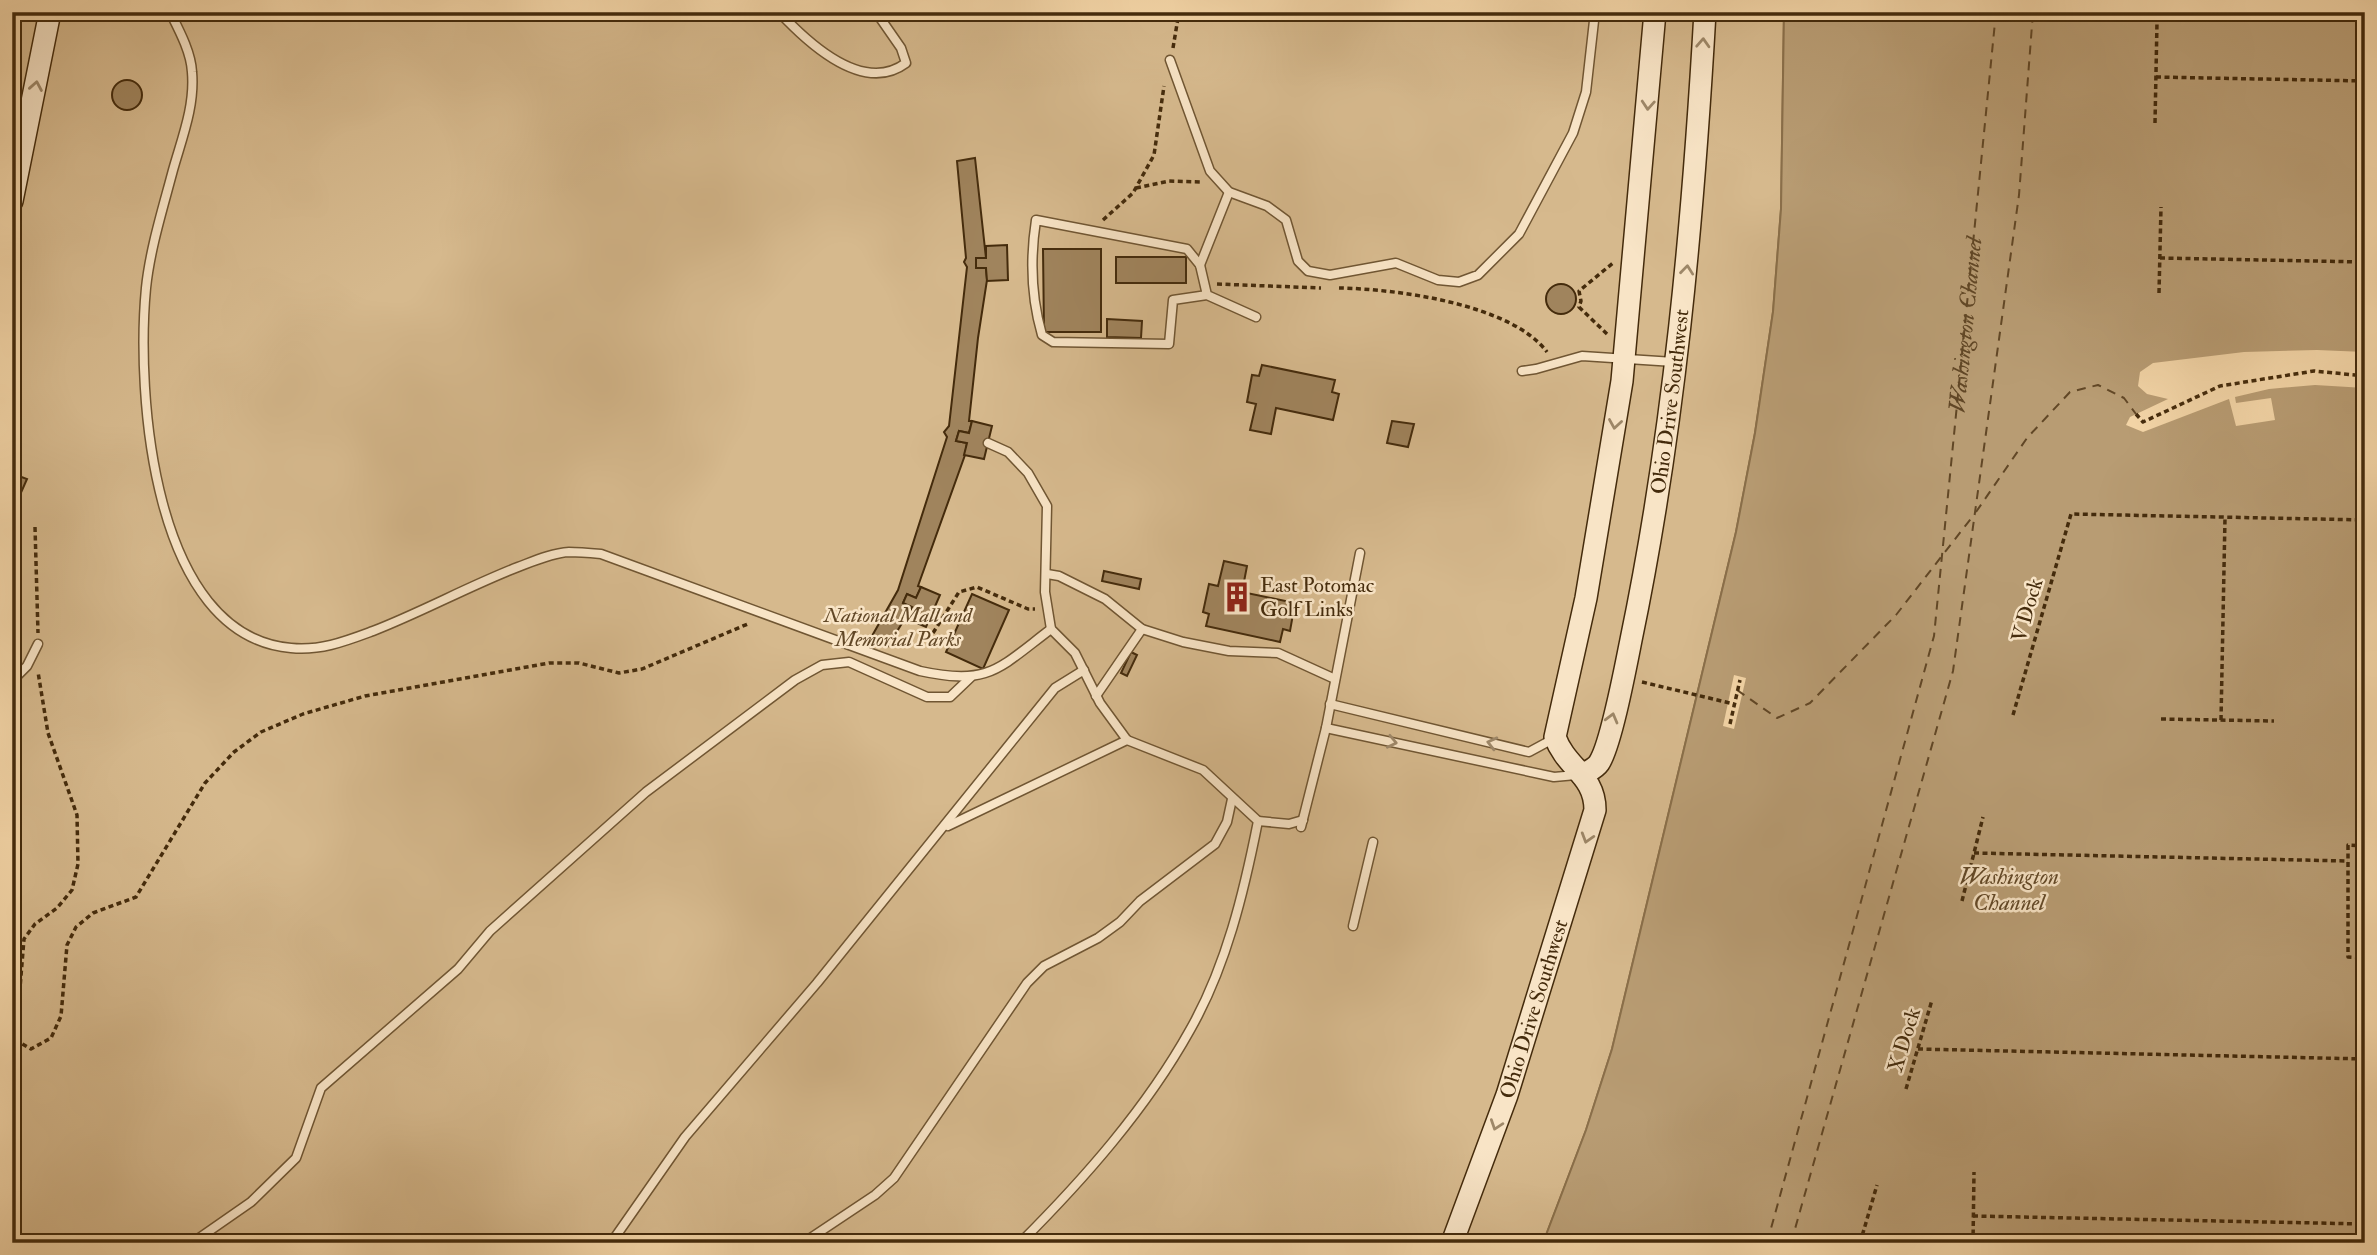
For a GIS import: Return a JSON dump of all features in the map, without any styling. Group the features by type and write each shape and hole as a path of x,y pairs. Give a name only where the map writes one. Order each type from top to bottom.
{"street":[{"path":"12,201 50,12"},
{"path":"1555,737 1590,574 1624,357 1655,12"},
{"name":"Ohio Drive Southwest","path":"1582,775 1600,762 1623,677 1645,571 1677,362 1694,206 1705,12"},
{"name":"Ohio Drive Southwest","path":"1452,1243 1510,1084 1591,826 1595,796 1582,775 1561,755 1555,737"}],"lane":[{"path":"170,12 192,70 189,117 169,185 146,288 145,337 150,447 173,537 191,580 218,613 252,637 290,648 330,647 394,623 493,577 567,552 601,554 920,671 956,679 988,675 1051,629"},
{"path":"779,12 803,38 834,60 868,72 895,71 906,63 901,48 876,12"},
{"path":"1170,60 1210,171 1229,192 1267,206 1286,220 1298,261 1308,271 1330,275 1396,263 1438,280 1459,282 1478,275 1519,234 1573,133 1586,92 1595,12"},
{"path":"1200,265 1229,192"},
{"path":"1207,295 1200,265 1187,249 1094,229 1087,232 1036,220 1031,252 1034,308 1042,335 1053,342 1169,344 1173,300 1207,295 1256,317"},
{"path":"1522,371 1582,356 1677,362"},
{"path":"988,443 1008,452 1028,473 1047,506 1048,609 1051,629 1075,653 1096,696 1127,740 1203,770 1258,821 1302,823 1326,728 1360,553"},
{"path":"1047,574 1059,576 1105,599 1142,629 1183,642 1229,651 1278,653 1335,678"},
{"path":"1096,696 1142,629"},
{"path":"12,681 27,666 38,644"},
{"path":"192,1243 251,1202 296,1158 321,1088 458,969 500,922 646,792 795,680 822,665 849,662 927,697 950,697 971,677"},
{"path":"611,1243 685,1137 739,1077 945,827 1055,688 1084,670"},
{"path":"1330,704 1529,752 1555,737"},
{"path":"1326,728 1554,777 1582,775"},
{"path":"945,827 1127,740"},
{"path":"803,1243 875,1195 894,1178 1027,983 1044,966 1120,922 1140,901 1215,844 1227,822 1232,799"},
{"path":"1020,1243 1056,1207 1137,1112 1191,1030 1221,960 1249,864 1258,821"},
{"path":"1353,926 1373,842"}],"path":[{"path":"1094,229 1136,188 1154,155 1158,111 1179,12"},
{"path":"2155,123 2157,22"},
{"path":"2156,77 2365,82"},
{"path":"1136,188 1169,181 1221,183"},
{"path":"2159,293 2161,207"},
{"path":"2160,258 2365,262"},
{"path":"1611,337 1578,307 1581,300 1579,291 1616,260"},
{"path":"1205,283 1324,288"},
{"path":"1336,288 1463,304 1510,322 1540,343 1555,363"},
{"path":"2136,414 2143,422 2220,386 2314,371 2365,376"},
{"name":"V Dock","path":"2013,715 2071,514 2225,517"},
{"path":"2221,720 2225,517 2365,520"},
{"path":"12,1017 20,988 24,939 35,924 57,908 72,890 78,864 77,815 48,733 38,673 35,527"},
{"path":"933,633 959,592 977,587 1028,609 1048,609"},
{"path":"12,1032 15,1039 31,1049 51,1038 61,1016 67,945 76,927 93,913 136,897 205,783 234,752 261,732 303,714 365,695 549,663 579,663 619,673 642,668 746,624 776,617"},
{"path":"1623,677 1734,704"},
{"path":"1730,724 1740,680"},
{"path":"2161,719 2274,721"},
{"path":"1962,901 1983,817"},
{"path":"2365,846 2347,845 2348,957 2365,958"},
{"path":"1974,853 2348,861"},
{"name":"X Dock","path":"1906,1089 1933,1000"},
{"path":"1918,1049 2365,1059"},
{"path":"1973,1243 1974,1172"},
{"path":"1860,1243 1877,1185"},
{"path":"1973,1216 2365,1224"}],"green space":[{"name":"National Mall and Memorial Parks","path":"12,12 1784,12 1781,209 1773,312 1755,433 1736,532 1612,1049 1586,1130 1543,1243 12,1243"}],"water":[{"name":"Washington Channel","path":"1784,12 2365,12 2365,444 2357,452 2365,454 2365,862 2359,862 2357,950 2365,950 2365,1243 1543,1243 1586,1130 1612,1049 1736,532 1755,433 1773,312 1781,209"}],"pier":[{"path":"2244,352 2365,352 2365,388 2315,385 2269,389 2235,397 2236,403 2271,398 2275,420 2236,426 2229,399 2143,432 2126,425 2130,417 2168,399 2147,394 2138,386 2140,372 2153,363"},
{"path":"1734,675 1746,678 1734,729 1723,726"}],"building":[{"path":"127,80 133,81 141,89 141,101 133,109 127,110 121,109 113,101 112,95 113,89 121,81"},
{"path":"975,158 986,258 976,258 976,268 986,268 987,280 969,421 972,421 969,433 959,431 956,441 967,443 965,455 918,586 921,587 916,598 907,594 903,603 912,607 888,646 872,636 898,590 947,437 944,432 949,426 967,267 964,262 966,258 957,161"},
{"path":"1007,245 1008,280 987,281 986,268 976,268 976,258 986,258 986,246"},
{"path":"1043,249 1101,249 1101,332 1044,332"},
{"path":"1116,257 1186,257 1186,283 1116,283"},
{"path":"1561,284 1572,288 1576,299 1572,310 1561,314 1550,310 1546,299 1550,288"},
{"path":"1107,319 1142,321 1141,338 1107,337"},
{"path":"1262,365 1335,380 1332,392 1339,394 1333,420 1276,408 1271,434 1250,430 1256,404 1247,402 1252,375 1259,376"},
{"path":"972,421 992,426 984,459 964,455 967,443 956,441 959,431 969,433"},
{"path":"1392,421 1414,424 1408,447 1387,443"},
{"path":"16,475 27,479 20,495 12,491"},
{"name":"East Potomac Golf Links","path":"1224,561 1247,566 1242,592 1295,603 1290,631 1283,629 1280,642 1206,626 1209,614 1203,612 1209,584 1218,586"},
{"path":"1104,571 1141,579 1139,589 1102,581"},
{"path":"921,587 940,595 926,627 907,619 912,607 903,603 907,594 916,598"},
{"path":"972,594 1009,610 983,669 946,652"},
{"path":"1131,652 1137,655 1127,676 1121,673"},
{"path":"2359,869 2365,870 2365,932 2358,932"}],"ferry route":[{"path":"1767,1243 1934,636 1996,12"},
{"path":"1791,1243 1953,671 2019,195 2033,12"},
{"path":"1976,512 2027,438 2070,392 2098,385 2124,398 2136,414"},
{"path":"1737,690 1777,718 1810,703 1896,615 1973,516"}],"place":[{"name":"East Potomac Golf Links","path":"1237,597"}]}
